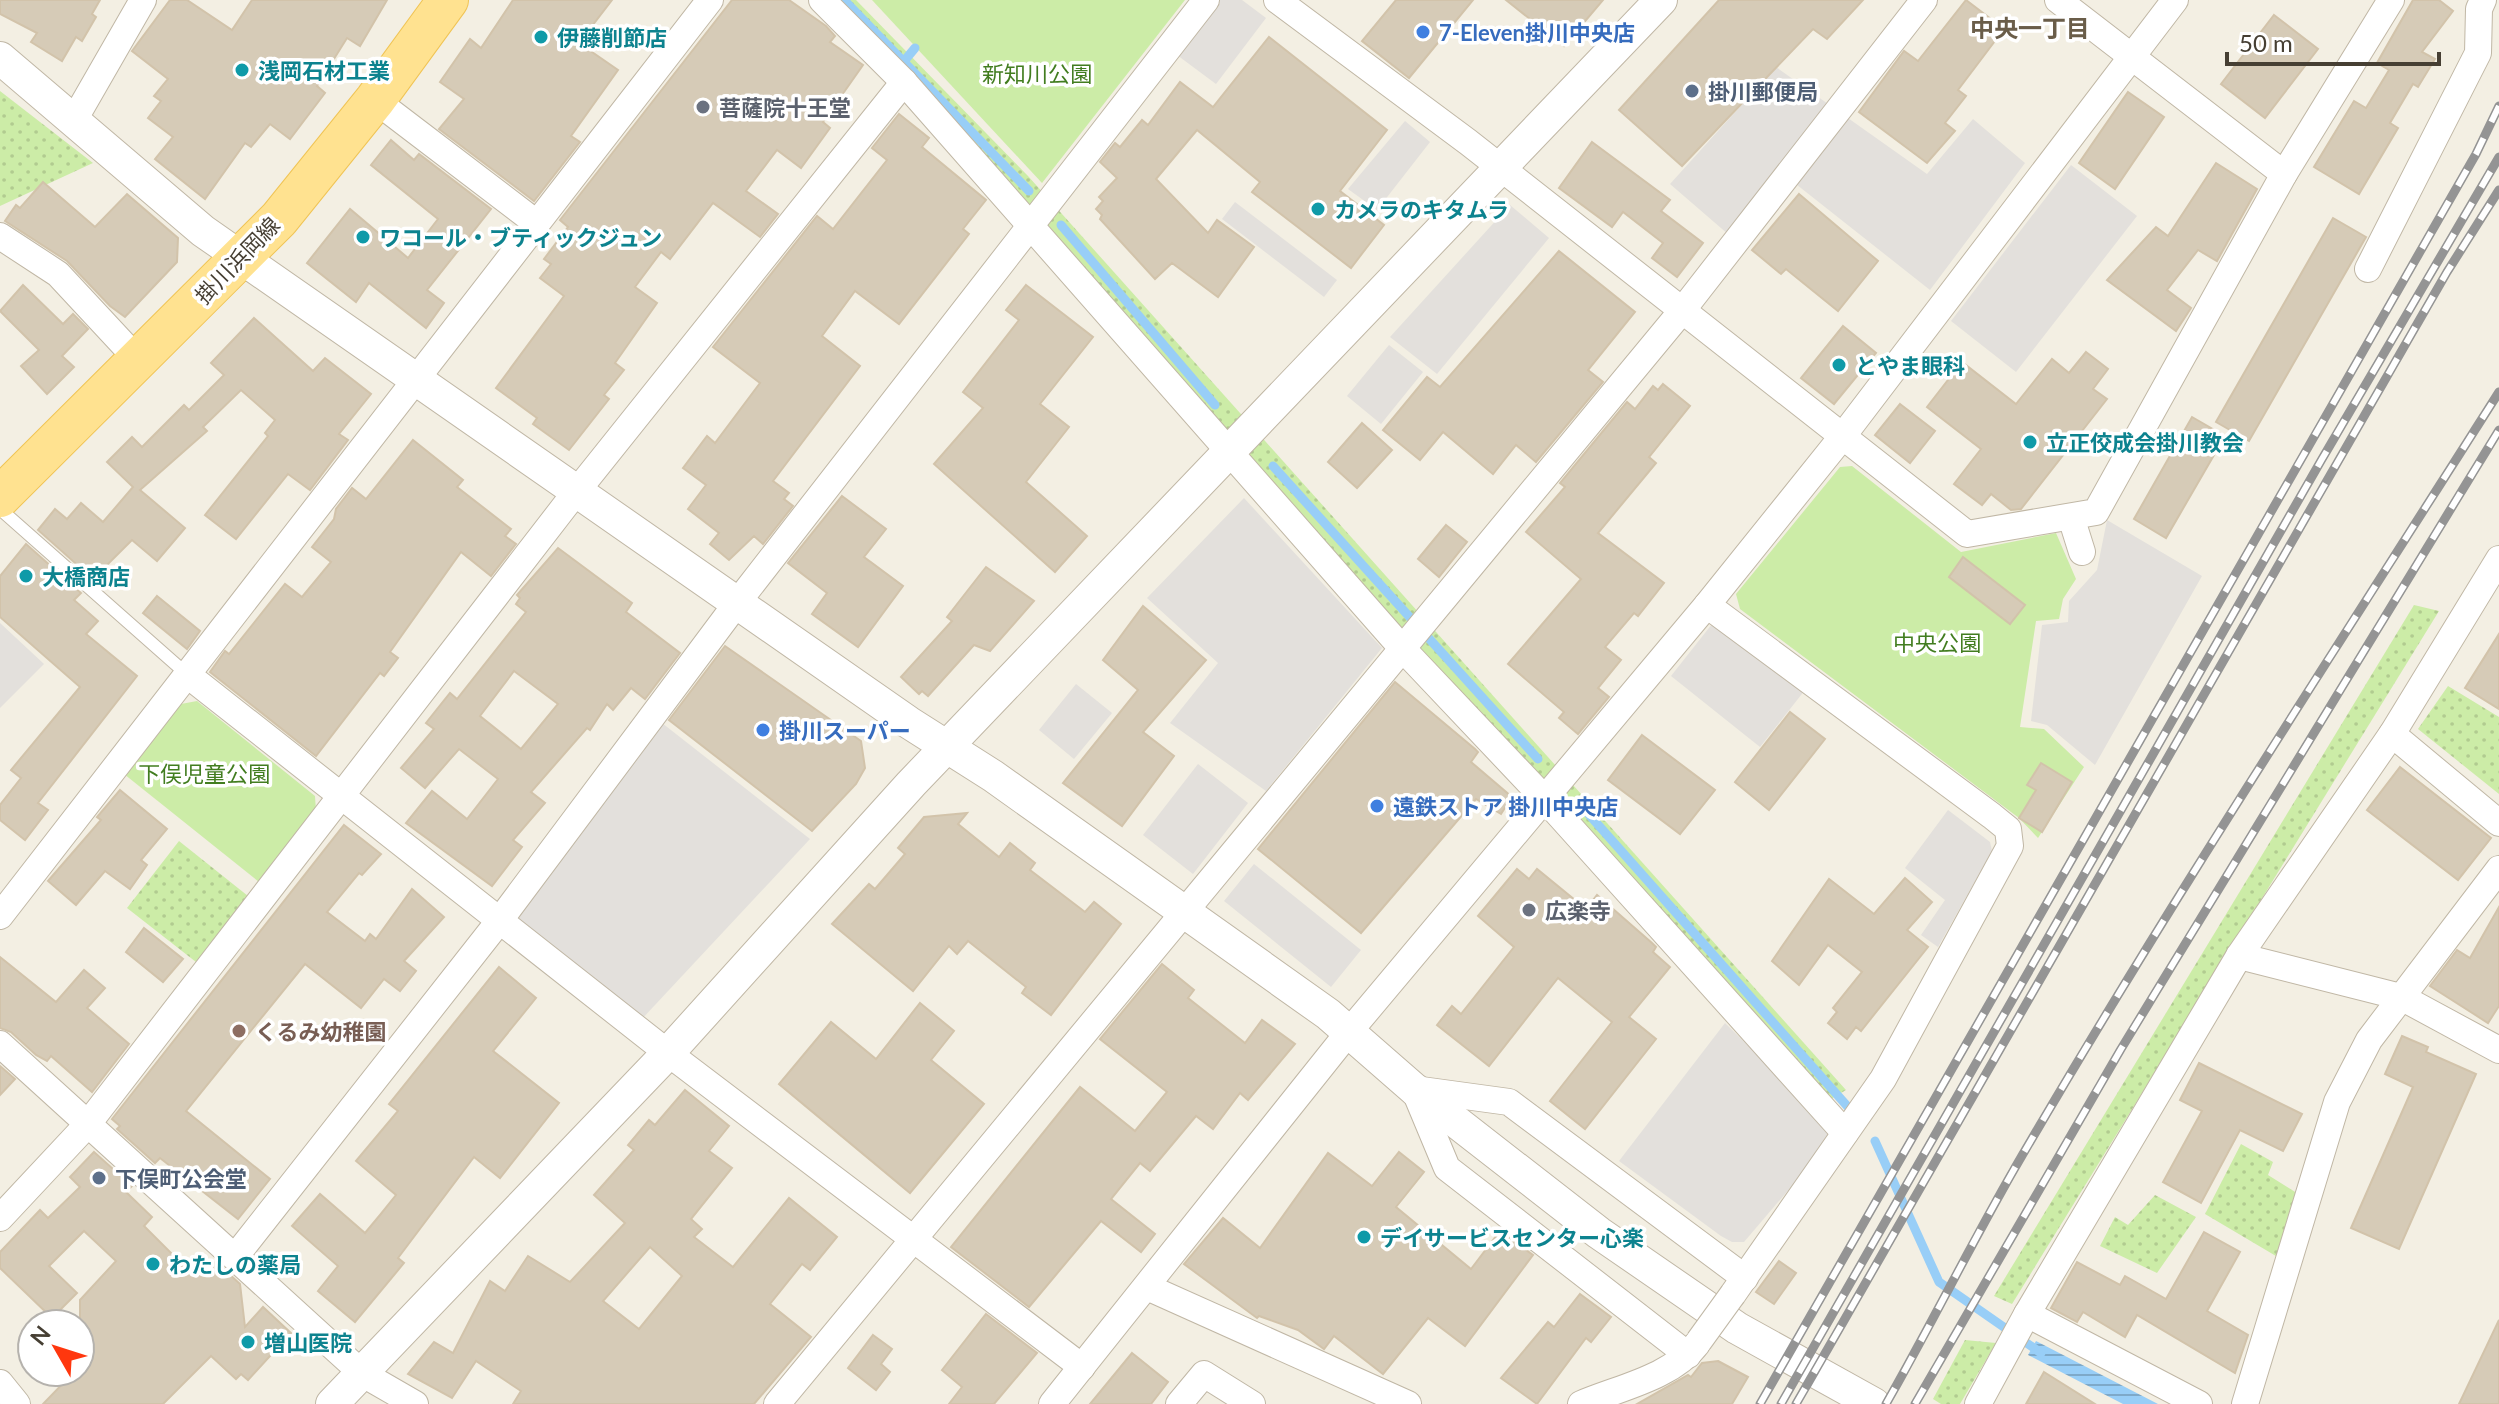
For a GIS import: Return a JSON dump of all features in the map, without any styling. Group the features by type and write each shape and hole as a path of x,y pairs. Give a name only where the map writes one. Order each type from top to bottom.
{"main road":[{"name":"掛川浜岡線","path":"0,497 279,219 375,100 448,0"}],"street":[{"path":"74,120 143,0"},
{"path":"0,916 710,0"},
{"path":"822,0 904,82 1033,226 1401,647 1852,1124"},
{"path":"235,1257 500,920 737,603 1206,0"},
{"path":"1277,0 1967,534 2096,512 2284,174 2391,0"},
{"path":"332,1404 668,1053 948,746 1661,0"},
{"path":"777,1404 1681,312 1924,0"},
{"path":"2058,0 2284,174"},
{"path":"1052,1404 1348,1033 1707,605 1842,437 2175,0"},
{"path":"2368,269 2478,53 2479,9 2483,0"},
{"path":"0,58 203,231 1185,910 1328,1014 1414,1089 1599,1233 1695,1300 1874,1404"},
{"path":"0,1218 87,1125 577,491 904,82"},
{"path":"375,100 535,222"},
{"path":"0,236 58,274 138,360"},
{"path":"2071,517 2082,552"},
{"path":"1978,1404 2018,1329 2239,956 2392,734 2499,559"},
{"path":"1581,1404 1641,1381 1693,1348 1883,1079 2010,846 2008,829 1707,605"},
{"path":"189,676 668,1053 917,1238 1082,1367"},
{"path":"2392,734 2499,823"},
{"path":"2245,1404 2337,1102 2369,1040 2499,869"},
{"path":"2239,956 2401,997 2499,1050"},
{"path":"0,1044 363,1374 415,1404"},
{"path":"1414,1089 1509,1102 1739,1286"},
{"path":"1414,1089 1447,1168 1693,1348"},
{"path":"1147,1287 1408,1404"},
{"path":"2018,1329 2199,1404"},
{"path":"1179,1404 1204,1374 1252,1404"},
{"path":"0,1383 17,1404"}],"lane":[{"path":"0,509 189,676"}],"green space":[{"path":"834,0 856,0 1028,176 1846,1090 1831,1099 1466,704"},
{"name":"新知川公園","path":"872,0 1185,0 1042,183"},
{"path":"0,91 93,163 0,206"},
{"name":"中央公園","path":"1852,466 1961,552 2056,533 2076,579 2063,599 2059,619 2036,621 2020,727 2044,729 2084,767 2038,838 2019,818 1740,609 1736,594 1840,467"},
{"path":"2414,605 2439,611 2012,1304 1994,1296"},
{"path":"2448,686 2499,717 2499,794 2418,729"},
{"name":"下俣児童公園","path":"197,701 315,796 316,811 259,882 124,774 181,704"},
{"path":"179,841 248,896 196,962 127,908"},
{"path":"2241,1144 2273,1162 2268,1175 2300,1195 2281,1259 2205,1214"},
{"path":"2155,1195 2196,1217 2157,1273 2100,1246 2115,1217 2128,1225"},
{"path":"1965,1340 1996,1343 1960,1404 1941,1404 1933,1399"}],"shaded area":[{"path":"1219,0 1242,0 1266,18 1216,84 1177,55"},
{"path":"1776,67 1927,174 1973,119 2025,163 1930,290 1787,177 1736,241 1670,184"},
{"path":"1405,121 1430,142 1377,210 1348,189"},
{"path":"2071,165 2137,216 2016,372 1951,321"},
{"path":"1235,202 1337,280 1324,297 1222,219"},
{"path":"1510,205 1549,238 1437,374 1390,337"},
{"path":"1389,345 1423,372 1381,424 1347,396"},
{"path":"1244,498 1382,648 1266,791 1170,723 1218,663 1147,598"},
{"path":"2107,520 2202,576 2095,765 2047,725 2031,721 2042,625 2068,622 2069,601 2097,570"},
{"path":"1716,619 1805,690 1760,747 1671,676"},
{"path":"0,623 44,664 0,708"},
{"path":"1076,684 1112,713 1074,759 1039,730"},
{"path":"662,723 810,839 641,1020 516,920"},
{"path":"1198,764 1248,803 1193,874 1143,835"},
{"path":"1948,810 1990,842 1992,851 1938,947 1921,935 1945,900 1905,868"},
{"path":"1254,864 1361,950 1331,987 1224,901"},
{"path":"1725,1023 1774,1071 1828,1134 1808,1167 1744,1242 1732,1242 1721,1236 1619,1161"}],"water":[{"path":"2036,1341 2158,1404 2123,1404 2028,1355"}],"building":[{"path":"0,0 100,0 92,14 96,17 82,41 76,37 62,61 31,42 37,33 0,14"},
{"path":"170,0 187,0 232,30 252,0 387,0 360,46 347,38 317,86 325,93 290,139 270,124 251,147 245,143 205,199 155,159 173,137 148,118 161,101 154,96 168,79 132,51"},
{"path":"513,0 612,0 579,43 618,70 571,136 580,142 534,201 439,129 464,99 440,82 470,39 481,48"},
{"path":"732,0 789,0 826,26 835,36 830,42 863,65 823,122 830,128 801,168 777,150 746,191 778,214 760,237 713,203 670,259 661,252 635,287 657,303 615,363 624,370 604,395 609,399 569,450 533,424 537,418 496,388 564,296 540,278 551,264 544,259 568,227 560,220"},
{"path":"1396,0 1473,0 1409,78 1362,41"},
{"path":"1506,0 1603,0 1564,46"},
{"path":"1719,0 1863,0 1827,39 1813,29 1682,166 1619,110"},
{"path":"1966,0 2004,29 1958,90 1966,96 1945,123 1955,131 1927,163 1859,112 1904,51 1918,61"},
{"path":"2413,0 2439,0 2453,11 2422,52 2435,59 2418,87 2413,84 2390,123 2398,128 2359,194 2314,167 2354,101 2366,108 2389,70 2377,63"},
{"path":"2274,15 2318,49 2265,118 2221,84"},
{"path":"1269,37 1387,130 1340,191 1384,225 1351,268 1252,192 1260,182 1197,130 1156,179 1208,233 1217,220 1254,247 1218,297 1172,263 1155,279 1100,219 1102,215 1096,209 1103,201 1099,197 1117,178 1100,162 1115,143 1120,147 1142,120 1148,125 1180,82 1213,107"},
{"path":"2128,92 2164,117 2115,189 2079,163"},
{"path":"899,114 929,138 922,147 986,200 963,229 969,234 899,324 855,291 822,336 860,366 773,481 789,493 784,499 793,506 763,544 754,536 729,560 710,544 719,533 688,509 706,485 683,468 707,436 715,443 760,383 713,347 817,216 833,229 887,160 872,148"},
{"path":"391,140 414,160 419,154 491,209 427,290 444,303 426,328 369,283 356,302 307,263 350,209 408,258 438,219 371,165"},
{"path":"1592,142 1670,200 1661,211 1703,243 1677,277 1652,258 1663,243 1623,212 1612,227 1559,188"},
{"path":"2216,163 2257,189 2217,261 2198,250 2167,290 2191,308 2176,331 2107,280 2156,227 2168,236"},
{"path":"43,182 95,227 127,194 178,238 177,262 125,317 110,306 67,261 5,221 16,205 20,208"},
{"path":"1799,194 1878,261 1838,311 1786,269 1781,274 1752,250"},
{"path":"2333,218 2366,237 2249,441 2216,422"},
{"path":"1559,251 1635,312 1588,370 1603,382 1536,462 1516,445 1493,474 1443,432 1420,460 1383,430 1427,377 1440,387"},
{"path":"23,285 63,324 73,314 88,329 62,356 74,367 47,394 21,366 39,350 0,311"},
{"path":"1026,285 1093,337 1040,404 1069,427 1026,482 1087,536 1055,572 934,464 983,408 963,392 1019,320 1006,310"},
{"path":"254,318 313,371 325,358 371,394 339,434 348,440 310,490 288,474 236,539 205,515 268,436 265,433 275,420 241,390 203,427 207,431 140,490 185,528 157,561 132,540 93,579 38,530 55,509 67,519 81,503 103,522 133,487 107,462 132,437 142,447 184,405 189,410 224,375 211,363"},
{"name":"とやま眼科","path":"1843,326 1876,353 1834,404 1801,378"},
{"name":"立正佼成会掛川教会","path":"2086,352 2108,369 2093,389 2107,399 2021,509 2011,510 1991,494 1982,505 1954,484 1981,449 1927,407 1962,362 2016,404 2052,359 2069,373"},
{"path":"1663,384 1690,406 1649,457 1656,463 1598,533 1664,583 1638,616 1634,613 1605,647 1621,660 1598,688 1609,697 1578,734 1559,718 1564,712 1508,664 1581,579 1526,532 1565,487 1560,483 1627,402 1635,409 1653,386 1658,390"},
{"path":"1900,404 1935,431 1910,463 1875,435"},
{"path":"2192,417 2225,436 2166,538 2134,519"},
{"path":"1362,423 1392,450 1357,488 1328,462"},
{"path":"413,440 463,480 457,487 511,529 505,536 516,544 491,576 461,552 390,652 398,658 384,676 380,673 316,756 210,672 225,651 229,654 285,584 302,597 331,562 312,547 334,519 336,509 352,488 366,499"},
{"path":"842,496 886,529 864,557 903,586 858,647 812,614 827,593 788,563"},
{"path":"1446,525 1467,542 1439,577 1418,559"},
{"path":"26,544 81,593 74,600 98,621 86,634 137,676 38,803 48,810 25,840 0,820 0,805 21,778 11,770 80,687 0,617 0,576"},
{"path":"558,548 632,603 626,612 680,653 645,699 631,688 613,710 607,704 590,730 587,728 531,792 545,803 513,840 522,847 492,886 406,823 432,791 467,819 498,779 459,749 425,788 401,768 434,729 426,723 450,693 457,699 526,612 516,604 520,598 517,595","holes":["514,671 558,704 521,749 480,716"]},
{"path":"1963,557 2025,605 2010,624 1949,577"},
{"path":"986,567 1034,601 990,651 974,645 928,696 922,691 919,694 901,677 952,621 947,617"},
{"path":"157,596 200,631 187,649 143,613"},
{"path":"1143,606 1206,660 1143,732 1174,756 1122,826 1063,783 1138,690 1103,660"},
{"path":"2499,634 2499,709 2465,688"},
{"name":"掛川スーパー","path":"725,646 861,741 865,768 856,784 812,831 669,720"},
{"name":"遠鉄ストア 掛川中央店","path":"1395,682 1475,749 1478,752 1471,762 1512,797 1501,814 1476,799 1361,933 1258,849"},
{"path":"1790,712 1825,739 1769,810 1735,782"},
{"path":"1642,735 1715,790 1680,834 1608,780"},
{"path":"2041,763 2072,782 2042,832 2019,818 2036,790 2027,785"},
{"path":"2400,767 2491,838 2458,880 2367,810"},
{"path":"120,790 167,829 141,860 147,865 130,889 105,871 76,905 48,881 101,820 97,817"},
{"path":"967,813 958,824 999,857 1010,843 1035,863 1030,870 1085,912 1094,902 1121,924 1051,1015 1022,993 1026,987 968,941 957,954 949,946 913,991 832,924 869,884 875,889 905,854 898,848 924,817"},
{"path":"344,825 381,854 362,875 359,873 327,912 365,941 370,934 376,939 412,889 444,917 404,961 416,971 400,991 384,979 361,1008 305,964 186,1111 270,1179 238,1219 160,1158 155,1163 117,1129 120,1126 112,1119"},
{"path":"1517,869 1529,879 1537,869 1586,909 1597,895 1652,943 1656,947 1653,952 1670,967 1629,1017 1656,1039 1585,1129 1550,1101 1612,1022 1558,978 1489,1066 1437,1025 1452,1006 1461,1014 1514,947 1478,916"},
{"path":"1905,878 1932,902 1907,930 1928,947 1861,1031 1856,1027 1847,1039 1828,1023 1837,1012 1833,1008 1862,972 1828,945 1799,985 1772,961 1829,879 1874,914"},
{"path":"2499,907 2499,1006 2488,1023 2430,986 2457,950 2470,958"},
{"path":"144,928 183,959 163,982 126,952"},
{"path":"0,957 56,1002 84,970 105,988 87,1008 129,1044 92,1092 51,1056 47,1061 36,1055 11,1032 0,1028"},
{"path":"1162,964 1194,990 1188,998 1245,1043 1262,1020 1295,1044 1248,1100 1240,1093 1213,1129 1196,1116 1150,1171 1140,1163 1111,1199 1155,1234 1141,1252 1101,1221 1029,1307 951,1247 1080,1087 1135,1131 1167,1092 1100,1039"},
{"path":"499,967 536,998 493,1051 559,1103 500,1178 474,1157 398,1258 404,1263 355,1322 318,1291 338,1266 292,1226 320,1194 365,1233 396,1195 356,1161 398,1111 389,1104"},
{"path":"920,1003 954,1031 931,1060 984,1104 910,1193 779,1084 831,1022 876,1059"},
{"path":"2402,1036 2428,1047 2426,1052 2476,1074 2399,1249 2351,1228 2413,1087 2385,1074"},
{"path":"2199,1063 2302,1114 2283,1151 2240,1130 2201,1203 2163,1182 2202,1111 2180,1100"},
{"path":"0,1066 15,1079 0,1095"},
{"path":"685,1090 729,1126 709,1151 732,1168 691,1219 702,1229 694,1237 733,1267 789,1198 837,1237 810,1270 802,1264 770,1304 811,1337 754,1404 513,1404 521,1391 476,1361 452,1398 408,1374 434,1342 453,1353 490,1281 505,1291 528,1256 570,1282 625,1223 594,1195 634,1150 628,1145 649,1120 655,1125","holes":["650,1247 682,1276 639,1329 603,1301"]},
{"path":"94,1152 132,1186 126,1192 152,1217 144,1226 188,1270 216,1262 240,1284 245,1327 263,1307 291,1333 248,1380 241,1374 236,1379 211,1356 163,1404 43,1404 58,1388 96,1388 96,1308 80,1308 80,1300 116,1261 84,1231 49,1266 77,1293 62,1308 42,1308 0,1268 0,1252 40,1210 48,1218 80,1187 70,1177"},
{"path":"1399,1152 1424,1172 1396,1207 1471,1269 1500,1231 1533,1255 1465,1346 1428,1318 1383,1374 1334,1336 1324,1349 1298,1330 1259,1316 1257,1318 1184,1264 1223,1218 1260,1248 1328,1153 1372,1186"},
{"path":"2204,1232 2240,1252 2207,1311 2248,1335 2235,1373 2137,1315 2125,1337 2083,1312 2077,1322 2051,1308 2077,1262 2120,1285 2125,1276 2166,1299"},
{"path":"1779,1261 1796,1273 1774,1304 1756,1292"},
{"path":"1580,1294 1611,1317 1591,1342 1586,1338 1537,1404 1501,1378 1548,1322 1554,1327"},
{"path":"986,1314 1037,1353 994,1404 949,1404 962,1387 942,1370"},
{"path":"2499,1320 2499,1404 2459,1404"},
{"path":"873,1335 892,1349 881,1364 890,1372 876,1390 848,1368"},
{"path":"1132,1353 1168,1382 1151,1404 1090,1404"},
{"path":"1718,1361 1748,1377 1732,1404 1637,1404 1688,1375 1691,1377 1702,1363"},
{"path":"2044,1372 2095,1404 2026,1404"}],"waterway":[{"path":"844,0 1029,191"},
{"path":"905,60 915,48"},
{"path":"1061,225 1215,405"},
{"path":"1273,466 1538,759"},
{"path":"1577,801 1848,1107"},
{"path":"1875,1141 1939,1282 2041,1353"}],"railway":[{"path":"1760,1404 2476,154 2499,106"},
{"path":"1781,1404 2322,459 2499,157"},
{"path":"1796,1404 2447,272 2499,190"},
{"path":"1886,1404 1999,1195 2133,970 2499,392"},
{"path":"1915,1404 2121,1049 2499,430"}],"place":[{"name":"7-Eleven掛川中央店","path":"1423,32"},
{"name":"伊藤削節店","path":"541,37"},
{"name":"浅岡石材工業","path":"242,70"},
{"name":"掛川郵便局","path":"1692,91"},
{"name":"菩薩院十王堂","path":"703,107"},
{"name":"カメラのキタムラ","path":"1318,209"},
{"name":"ワコール・ブティックジュン","path":"363,237"},
{"name":"とやま眼科","path":"1839,365"},
{"name":"立正佼成会掛川教会","path":"2030,442"},
{"name":"大橋商店","path":"26,576"},
{"name":"掛川スーパー","path":"763,730"},
{"name":"遠鉄ストア 掛川中央店","path":"1377,806"},
{"name":"広楽寺","path":"1529,910"},
{"name":"くるみ幼稚園","path":"239,1031"},
{"name":"下俣町公会堂","path":"99,1178"},
{"name":"デイサービスセンター心楽","path":"1364,1237"},
{"name":"わたしの薬局","path":"153,1264"},
{"name":"増山医院","path":"248,1342"}],"district":[{"name":"中央一丁目","path":"2030,27"}]}
